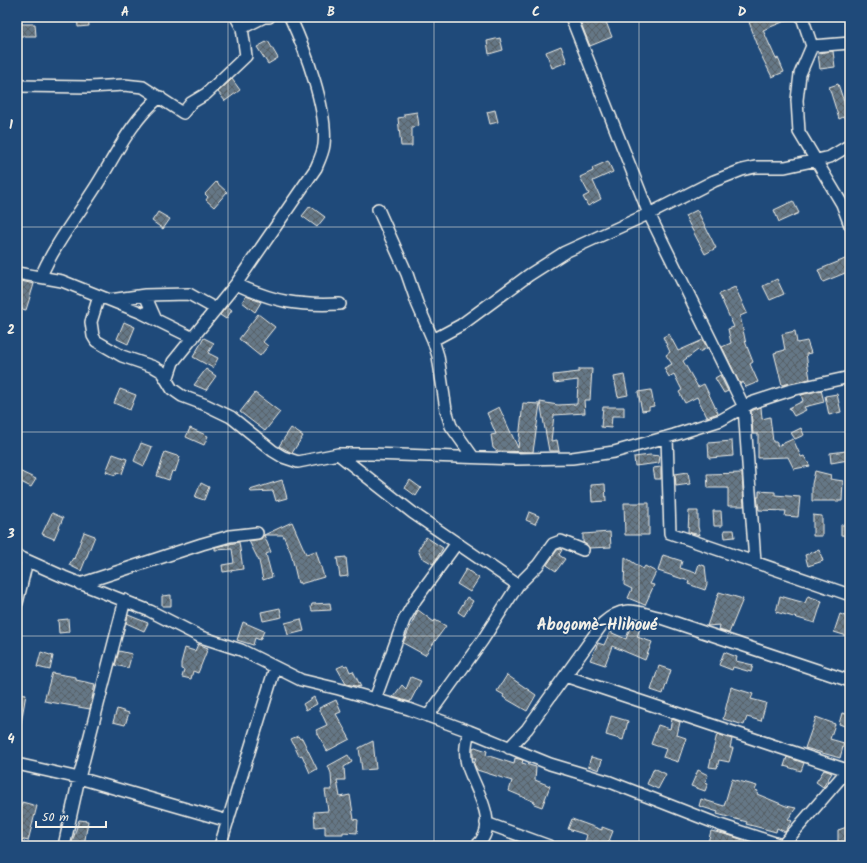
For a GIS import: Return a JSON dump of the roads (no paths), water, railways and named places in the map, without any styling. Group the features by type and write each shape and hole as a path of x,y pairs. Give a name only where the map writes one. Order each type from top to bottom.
{"street":[{"path":"17,86 90,87 124,85 143,87 182,113 191,103 206,94 246,56 242,28 236,17"},
{"path":"242,28 269,17"},
{"path":"167,380 174,362 236,284 316,168 324,147 325,131 320,101 297,32 290,17"},
{"path":"571,17 649,214 744,407 755,562"},
{"path":"802,17 812,46 800,74 797,100 799,132 842,204 850,225"},
{"path":"812,46 850,43"},
{"path":"41,276 53,252 110,164 133,125 149,105 160,97"},
{"path":"433,340 461,325 529,275 565,252 649,214 714,181 742,170 755,167 785,167 830,157 850,145"},
{"path":"378,209 407,274 417,303 433,340 438,356 446,410 451,426 473,457"},
{"path":"17,273 41,276 62,281 156,320 193,338"},
{"path":"236,284 263,296 288,302 316,305 340,304"},
{"path":"104,298 190,294 216,309"},
{"path":"145,295 156,320"},
{"path":"104,298 91,322 93,336 96,341 122,356 154,367 161,372 172,389 182,396 231,417 283,457 298,462 338,454 409,454 516,459 572,458 614,452 721,420 751,403 790,390 850,377"},
{"path":"667,437 670,533 850,595"},
{"path":"338,454 413,513 518,585"},
{"path":"80,584 202,544 230,536 257,533"},
{"path":"428,716 482,641 518,585 538,565 556,542 561,541 583,550"},
{"path":"375,699 404,620 416,599 457,543"},
{"path":"17,603 22,558 80,584 125,600 150,611 200,637 241,650 301,680 375,699 428,716 550,764 610,782 720,825 783,846 849,768 565,676"},
{"path":"64,846 79,778 125,600"},
{"path":"509,748 527,729 603,623 612,615 629,610 658,617 850,682"},
{"path":"220,846 275,668"},
{"path":"469,731 466,744 467,764 483,805 486,823 487,846"},
{"path":"17,764 79,778 228,821"},
{"path":"486,823 549,846"},
{"path":"476,846 483,841 486,834"}],"district":[{"name":"Abogomè-Hlihoué","path":"597,625"}]}
